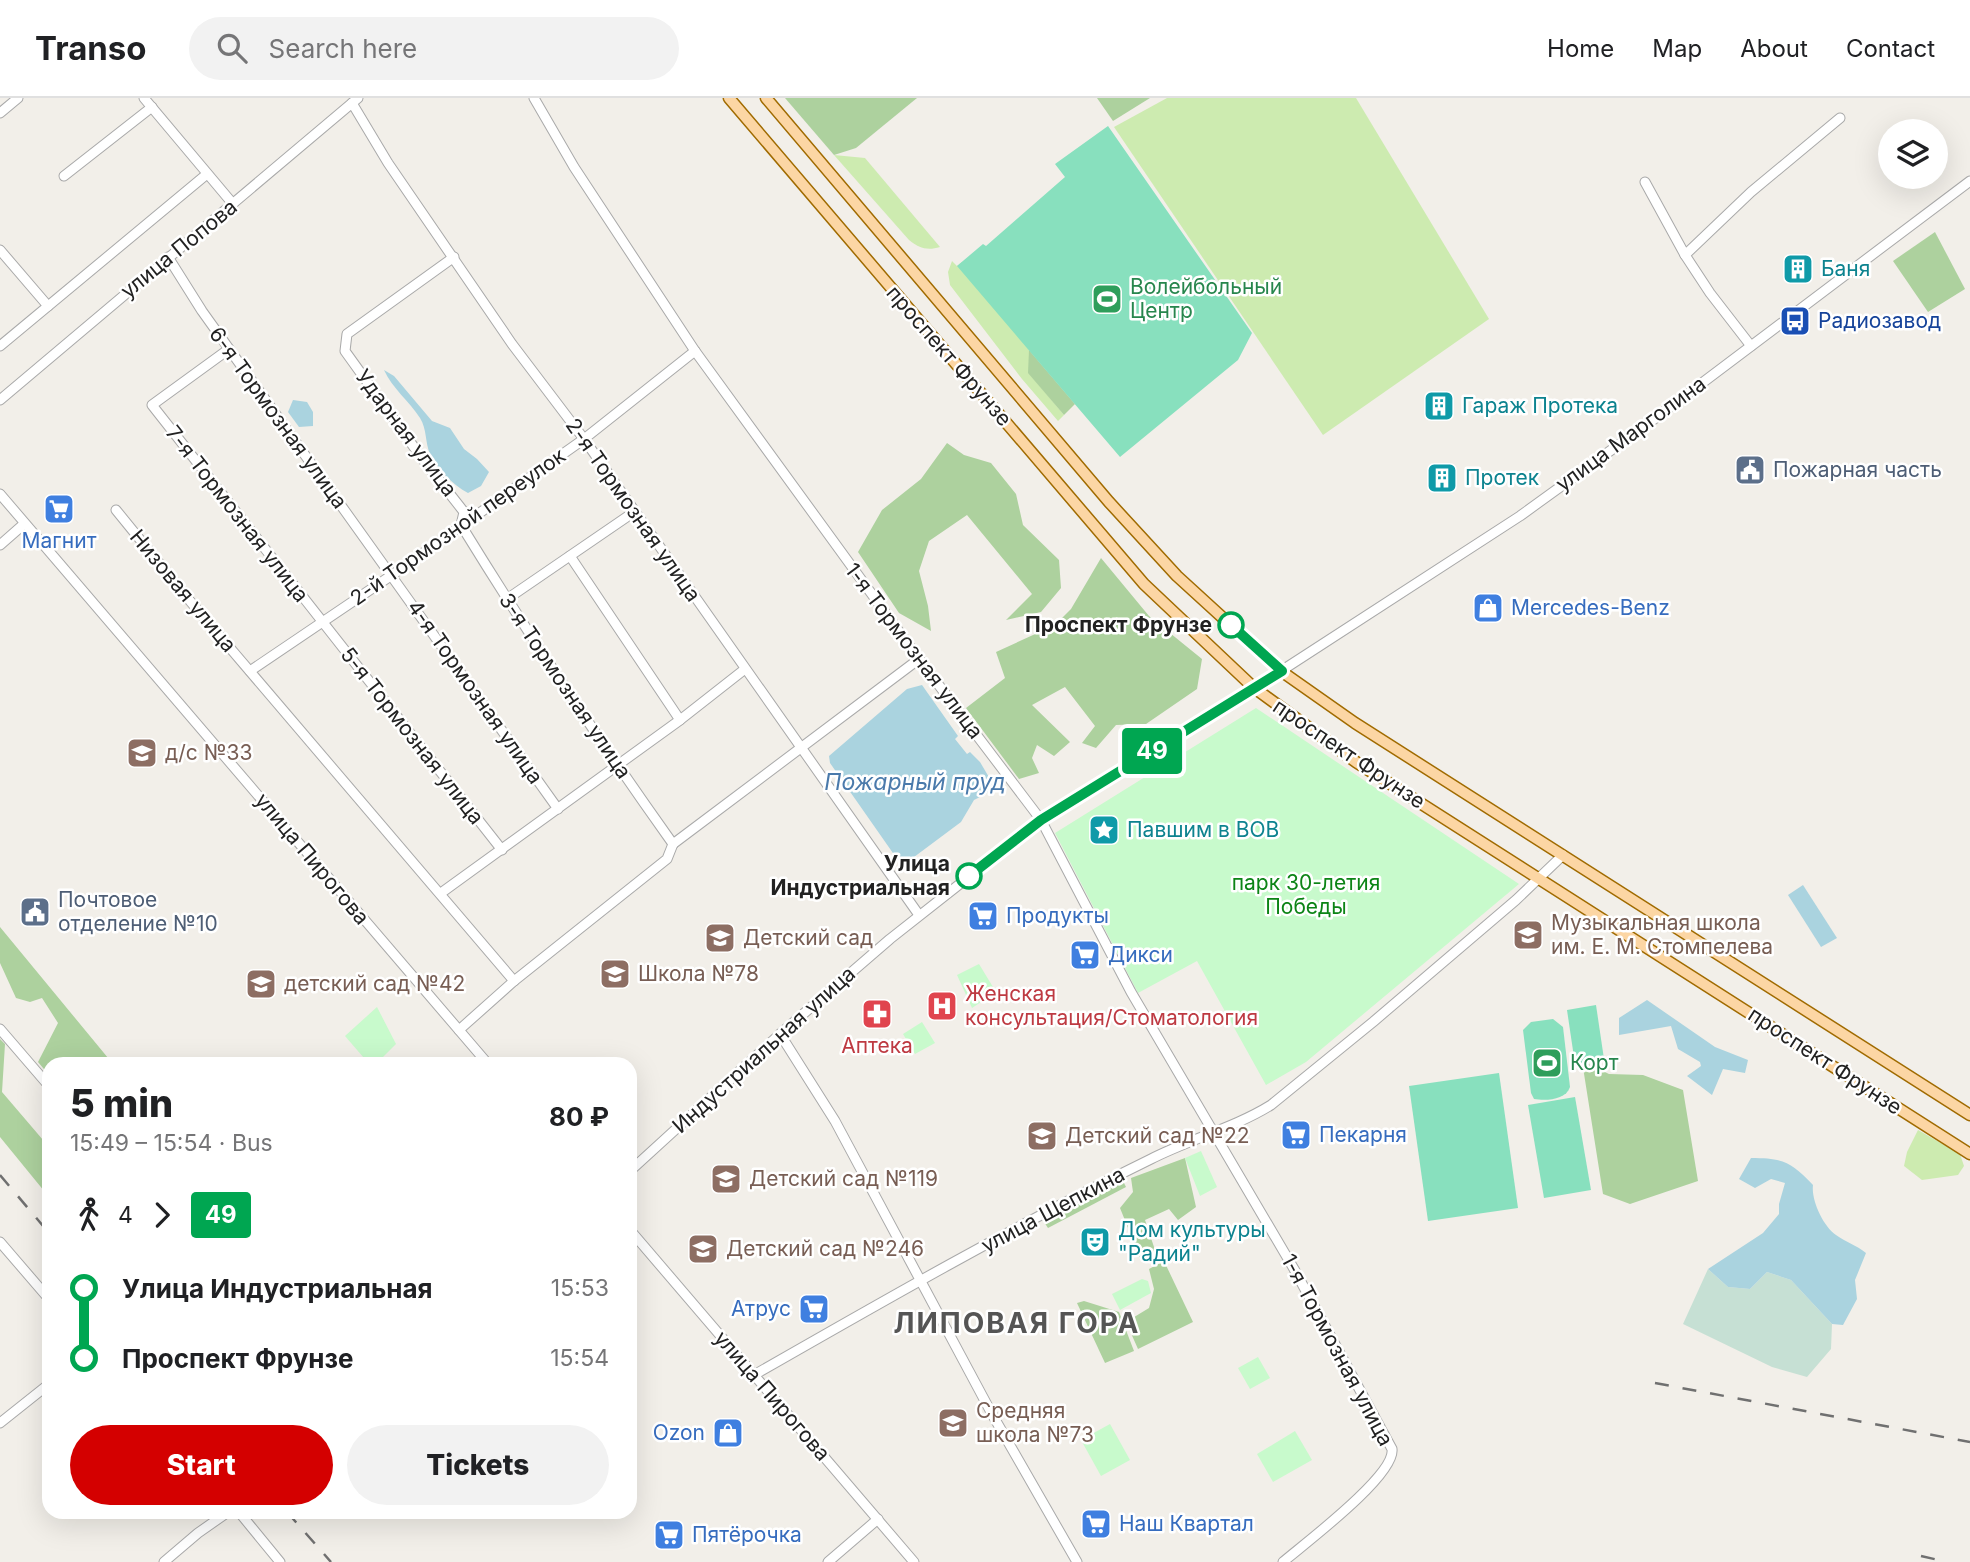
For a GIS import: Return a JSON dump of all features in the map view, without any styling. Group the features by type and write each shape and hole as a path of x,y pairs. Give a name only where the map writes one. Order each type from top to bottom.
{"main road":[{"name":"проспект Фрунзе","path":"729,98 1144,584 1253,687 1356,762 1970,1153"},
{"name":"проспект Фрунзе","path":"766,98 1109,502 1177,576 1282,671 1355,723 1970,1115"}],"street":[{"path":"0,113 18,98"},
{"path":"144,98 233,204"},
{"name":"1-я Тормозная улица","path":"534,98 574,167 695,351 919,659 1041,820 1131,992 1294,1269 1391,1449 1390,1460 1369,1487 1283,1562"},
{"name":"улица Попова","path":"0,400 355,101"},
{"name":"2-я Тормозная улица","path":"355,101 388,163 512,344 584,439 919,915"},
{"path":"64,176 152,107"},
{"path":"1685,255 1751,191 1840,118"},
{"name":"улица Попова","path":"0,346 207,174"},
{"name":"улица Марголина","path":"1282,671 1520,516 1970,181"},
{"path":"1645,182 1685,255 1751,346"},
{"path":"0,250 48,306"},
{"name":"6-я Тормозная улица","path":"168,257 202,312 392,575"},
{"name":"Ударная улица","path":"454,257 347,334 345,351 424,461 457,501 464,512 461,525"},
{"name":"7-я Тормозная улица","path":"229,349 152,405 258,543 323,622"},
{"name":"2-й Тормозной переулок","path":"250,671 392,575 584,439 695,351"},
{"name":"улица Пирогова","path":"0,494 482,1057"},
{"name":"Низовая улица","path":"116,510 250,671"},
{"path":"507,599 634,512"},
{"path":"0,545 24,524"},
{"name":"3-я Тормозная улица","path":"461,525 617,766 673,844"},
{"path":"570,556 680,720"},
{"name":"4-я Тормозная улица","path":"392,575 558,808"},
{"name":"5-я Тормозная улица","path":"323,622 502,850"},
{"path":"459,1030 514,981 667,859 673,844 919,659"},
{"path":"441,894 680,720 745,669"},
{"path":"250,671 514,981"},
{"name":"Индустриальная улица","path":"637,1165 780,1034 919,915 1041,820 1282,671"},
{"name":"улица Щепкина","path":"754,1375 922,1281 1152,1158 1272,1105 1384,1014 1540,880 1563,855"},
{"path":"0,1029 42,1078"},
{"path":"780,1034 835,1121 992,1414 1077,1562"},
{"name":"улица Пирогова","path":"637,1238 914,1562"},
{"path":"0,1242 42,1291"},
{"path":"0,1423 42,1390"},
{"path":"164,1562 218,1519"},
{"path":"245,1519 280,1562"},
{"path":"828,1562 878,1519"}],"green space":[{"path":"785,98 917,98 856,148 834,155"},
{"path":"1097,98 1150,98 1113,121"},
{"path":"1167,98 1356,98 1489,319 1323,435 1114,127"},
{"name":"Волейбольный Центр","path":"1108,126 1252,333 1238,360 1120,457 957,266 983,244 986,246 1065,177 1055,164"},
{"path":"834,155 865,158 940,247 923,248 909,240"},
{"path":"1935,232 1965,289 1928,312 1893,261"},
{"path":"952,261 957,266 962,262 1029,350 1029,373 1064,415 1058,421 950,285 948,272"},
{"path":"1029,350 1075,404 1064,415 1028,373"},
{"path":"947,443 964,455 991,463 1016,494 1023,525 1059,560 1061,588 1041,612 1006,620 1032,594 967,515 929,541 919,571 931,631 899,613 858,552 882,510 921,479"},
{"path":"1101,558 1149,616 1202,659 1197,689 1146,724 1116,725 1096,748 1082,743 1095,726 1065,687 1032,705 1070,742 1054,756 1037,745 1032,758 1039,773 1019,779 966,708 1005,678 996,652 1055,625 1071,609"},
{"name":"парк 30-летия Победы","path":"1256,708 1519,884 1306,1062 1266,1085 1197,961 1138,993 1055,833"},
{"path":"0,927 107,1057 42,1057 42,1067 38,1062 58,1023 42,998 30,1002 16,998 0,963"},
{"path":"979,964 996,992 972,1008 957,975"},
{"path":"1596,1005 1604,1059 1575,1064 1567,1010"},
{"path":"377,1007 396,1044 383,1057 363,1057 345,1036"},
{"name":"Корт","path":"1553,1019 1563,1027 1570,1087 1560,1097 1550,1100 1534,1099 1523,1030 1531,1022"},
{"path":"922,1022 935,1043 915,1054 903,1034"},
{"path":"0,1039 5,1044 2,1092 42,1139 42,1188 0,1137"},
{"path":"1582,1061 1609,1074 1643,1075 1683,1090 1698,1181 1630,1204 1603,1194"},
{"path":"1499,1073 1518,1208 1428,1221 1409,1086"},
{"path":"1575,1097 1591,1190 1544,1198 1528,1105"},
{"path":"1918,1130 1960,1154 1964,1166 1958,1175 1922,1180 1904,1166 1907,1152"},
{"path":"1201,1151 1217,1187 1200,1196 1185,1158"},
{"path":"1185,1158 1196,1207 1178,1220 1169,1209 1145,1220 1155,1250 1141,1260 1120,1208 1133,1192 1131,1178"},
{"path":"1123,1181 1126,1187 1048,1228 1044,1222"},
{"path":"1164,1261 1193,1322 1138,1349 1126,1322 1149,1308 1154,1289 1149,1269"},
{"path":"1708,1269 1728,1287 1750,1289 1767,1272 1791,1280 1832,1324 1831,1349 1807,1377 1772,1367 1683,1324"},
{"path":"1142,1279 1148,1281 1151,1293 1120,1310 1112,1294"},
{"path":"1084,1301 1119,1312 1134,1351 1105,1363 1077,1303"},
{"path":"1258,1357 1270,1378 1250,1389 1238,1368"},
{"path":"1110,1424 1130,1460 1101,1476 1081,1440"},
{"path":"1295,1431 1312,1460 1273,1482 1257,1454"}],"water":[{"path":"384,370 394,376 432,421 450,428 464,449 489,472 481,486 468,493 442,471 430,454 420,418 391,383"},
{"path":"293,400 307,402 313,412 313,426 299,427 288,412"},
{"name":"Пожарный пруд","path":"922,685 958,736 955,739 967,754 970,752 980,762 993,784 986,794 974,800 961,822 902,866 830,763 829,756 907,689"},
{"path":"1803,885 1837,938 1821,947 1788,895"},
{"path":"1647,1000 1715,1047 1748,1060 1745,1073 1723,1069 1712,1095 1687,1076 1701,1066 1700,1062 1678,1049 1671,1026 1619,1035 1619,1018"},
{"path":"1751,1158 1779,1160 1799,1171 1813,1185 1816,1205 1831,1231 1866,1253 1855,1280 1857,1299 1843,1325 1832,1324 1791,1280 1767,1272 1750,1289 1728,1287 1708,1269 1763,1233 1779,1214 1785,1183 1771,1179 1755,1188 1739,1179"}],"railway":[{"path":"0,1175 42,1225"},
{"path":"1655,1383 1970,1442"},
{"path":"293,1519 331,1562"},
{"path":"1921,1556 1947,1562"}],"bus line":[{"name":"49","path":"969,876 1041,820 1282,671 1231,625"}],"place":[{"name":"Баня","path":"1798,269"},
{"name":"Волейбольный Центр","path":"1107,299"},
{"name":"Радиозавод","path":"1795,321"},
{"name":"Гараж Протека","path":"1439,406"},
{"name":"Пожарная часть","path":"1750,470"},
{"name":"Протек","path":"1442,478"},
{"name":"Магнит","path":"59,509"},
{"name":"Mercedes-Benz","path":"1488,608"},
{"name":"Проспект Фрунзе","path":"1231,625"},
{"name":"д/с №33","path":"142,753"},
{"name":"Павшим в ВОВ","path":"1104,830"},
{"name":"Улица Индустриальная","path":"969,876"},
{"name":"Почтовое отделение №10","path":"35,912"},
{"name":"Продукты","path":"983,916"},
{"name":"Музыкальная школа им. Е. М. Стомпелева","path":"1528,935"},
{"name":"Детский сад","path":"720,938"},
{"name":"Дикси","path":"1085,955"},
{"name":"Школа №78","path":"615,974"},
{"name":"детский сад №42","path":"261,984"},
{"name":"Женская консультация/Стоматология","path":"942,1006"},
{"name":"Аптека","path":"877,1014"},
{"name":"Корт","path":"1547,1063"},
{"name":"Пекарня","path":"1296,1135"},
{"name":"Детский сад №22","path":"1042,1136"},
{"name":"Детский сад №119","path":"726,1179"},
{"name":"Дом культуры \"Радий\"","path":"1095,1242"},
{"name":"Детский сад №246","path":"703,1249"},
{"name":"Атрус","path":"814,1309"},
{"name":"Средняя школа №73","path":"953,1423"},
{"name":"Ozon","path":"728,1433"},
{"name":"Наш Квартал","path":"1096,1524"},
{"name":"Пятёрочка","path":"669,1535"}],"district":[{"name":"ЛИПОВАЯ ГОРА","path":"1017,1323"}]}
